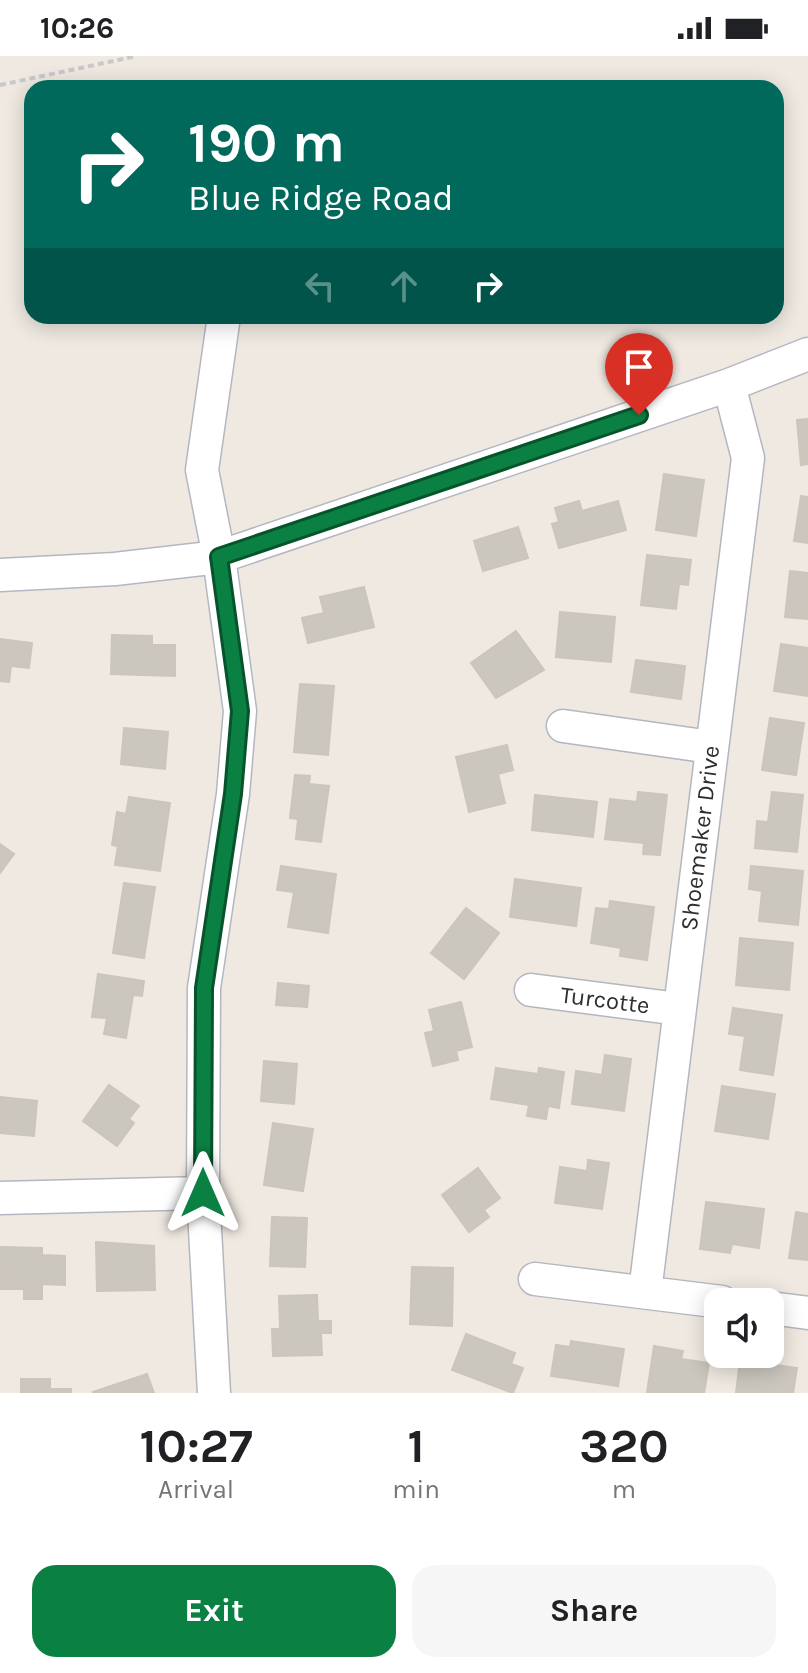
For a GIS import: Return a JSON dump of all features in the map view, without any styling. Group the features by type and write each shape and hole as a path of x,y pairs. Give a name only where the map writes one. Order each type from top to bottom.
{"street":[{"path":"214,1393 203,1193 204,988 233,794 240,711 219,557 202,470 223,324"},
{"path":"0,575 115,569 219,557 729,385 808,354"},
{"name":"Shoemaker Drive","path":"645,1292 748,458 729,385"},
{"path":"563,726 711,747"},
{"name":"Turcotte","path":"531,990 679,1009"},
{"path":"0,1198 203,1193"},
{"path":"535,1279 704,1300"},
{"path":"784,1310 808,1313"}],"path":[{"path":"0,85 137,56"}],"building":[{"path":"808,419 808,464 801,465 797,420"},
{"path":"664,474 704,480 696,536 656,530"},
{"path":"801,496 808,497 808,543 794,541"},
{"path":"579,501 582,511 618,501 626,530 559,548 552,524 559,522 555,508"},
{"path":"518,527 528,558 483,571 474,541"},
{"path":"647,555 691,560 688,585 679,584 676,609 641,605"},
{"path":"790,571 808,573 808,619 785,617"},
{"path":"364,587 374,627 308,643 302,618 324,613 320,597"},
{"path":"560,612 615,617 611,662 556,657"},
{"path":"516,631 544,670 496,698 471,663"},
{"path":"112,635 152,636 152,645 175,645 175,676 111,674"},
{"path":"0,639 32,643 29,668 11,666 9,682 0,681"},
{"path":"781,644 808,648 808,696 774,691"},
{"path":"636,660 685,666 681,699 631,692"},
{"path":"300,684 334,686 328,755 294,752"},
{"path":"770,718 804,723 796,775 762,770"},
{"path":"124,728 168,732 165,769 121,764"},
{"path":"507,745 513,770 498,774 505,803 469,812 456,757"},
{"path":"295,775 310,776 309,784 329,786 321,842 296,839 298,819 290,818"},
{"path":"638,792 667,795 660,855 643,854 644,843 605,839 610,799 637,802"},
{"path":"772,792 803,795 797,852 755,848 757,821 768,822"},
{"path":"535,795 597,802 593,837 532,830"},
{"path":"129,797 170,803 160,871 115,865 118,846 112,845 117,812 126,814"},
{"path":"0,844 14,854 0,873"},
{"path":"281,866 336,874 328,933 288,927 294,892 277,890"},
{"path":"751,866 803,871 798,925 759,921 762,891 749,889"},
{"path":"515,879 581,888 576,926 510,917"},
{"path":"124,883 155,887 144,958 113,953"},
{"path":"610,901 654,907 647,960 620,956 621,948 591,943 596,908 609,909"},
{"path":"466,908 499,933 464,979 431,953"},
{"path":"740,938 793,943 789,990 736,985"},
{"path":"98,974 144,981 142,996 133,995 126,1038 104,1034 107,1018 92,1017"},
{"path":"278,983 309,986 307,1007 276,1005"},
{"path":"461,1002 472,1047 456,1051 458,1060 433,1066 425,1033 434,1031 429,1010"},
{"path":"733,1008 782,1015 773,1075 740,1070 745,1036 729,1034"},
{"path":"605,1055 631,1059 624,1111 572,1104 576,1071 602,1075"},
{"path":"264,1061 297,1064 294,1104 261,1101"},
{"path":"496,1068 538,1074 539,1068 564,1072 559,1108 548,1106 546,1119 527,1116 529,1105 491,1099"},
{"path":"109,1085 139,1106 129,1119 134,1123 117,1146 83,1121"},
{"path":"722,1086 775,1094 768,1139 715,1131"},
{"path":"0,1097 37,1101 34,1136 0,1133"},
{"path":"273,1123 313,1129 303,1191 264,1185"},
{"path":"588,1160 609,1163 602,1209 555,1203 560,1167 587,1171"},
{"path":"478,1168 500,1198 484,1210 489,1217 469,1232 442,1195"},
{"path":"706,1202 764,1209 759,1248 732,1244 730,1253 700,1249"},
{"path":"796,1212 808,1214 808,1260 789,1258"},
{"path":"272,1217 307,1218 305,1267 270,1266"},
{"path":"96,1242 154,1246 155,1290 97,1291"},
{"path":"0,1247 42,1248 42,1255 65,1256 65,1285 42,1284 42,1299 24,1299 24,1289 0,1289"},
{"path":"412,1267 453,1268 452,1326 410,1324"},
{"path":"317,1295 318,1321 331,1321 331,1333 321,1333 322,1355 273,1356 272,1329 280,1329 279,1296"},
{"path":"466,1334 515,1353 511,1364 523,1368 513,1393 452,1370"},
{"path":"571,1341 624,1349 618,1386 551,1376 556,1345 570,1347"},
{"path":"654,1346 683,1351 681,1359 704,1362 704,1368 708,1368 704,1393 647,1393"},
{"path":"739,1368 797,1368 793,1393 736,1393"},
{"path":"147,1374 154,1393 93,1392"},
{"path":"21,1379 50,1379 50,1389 71,1389 71,1393 21,1393"}],"route":[{"path":"203,1193 204,988 233,794 240,711 219,557 639,415"}]}
